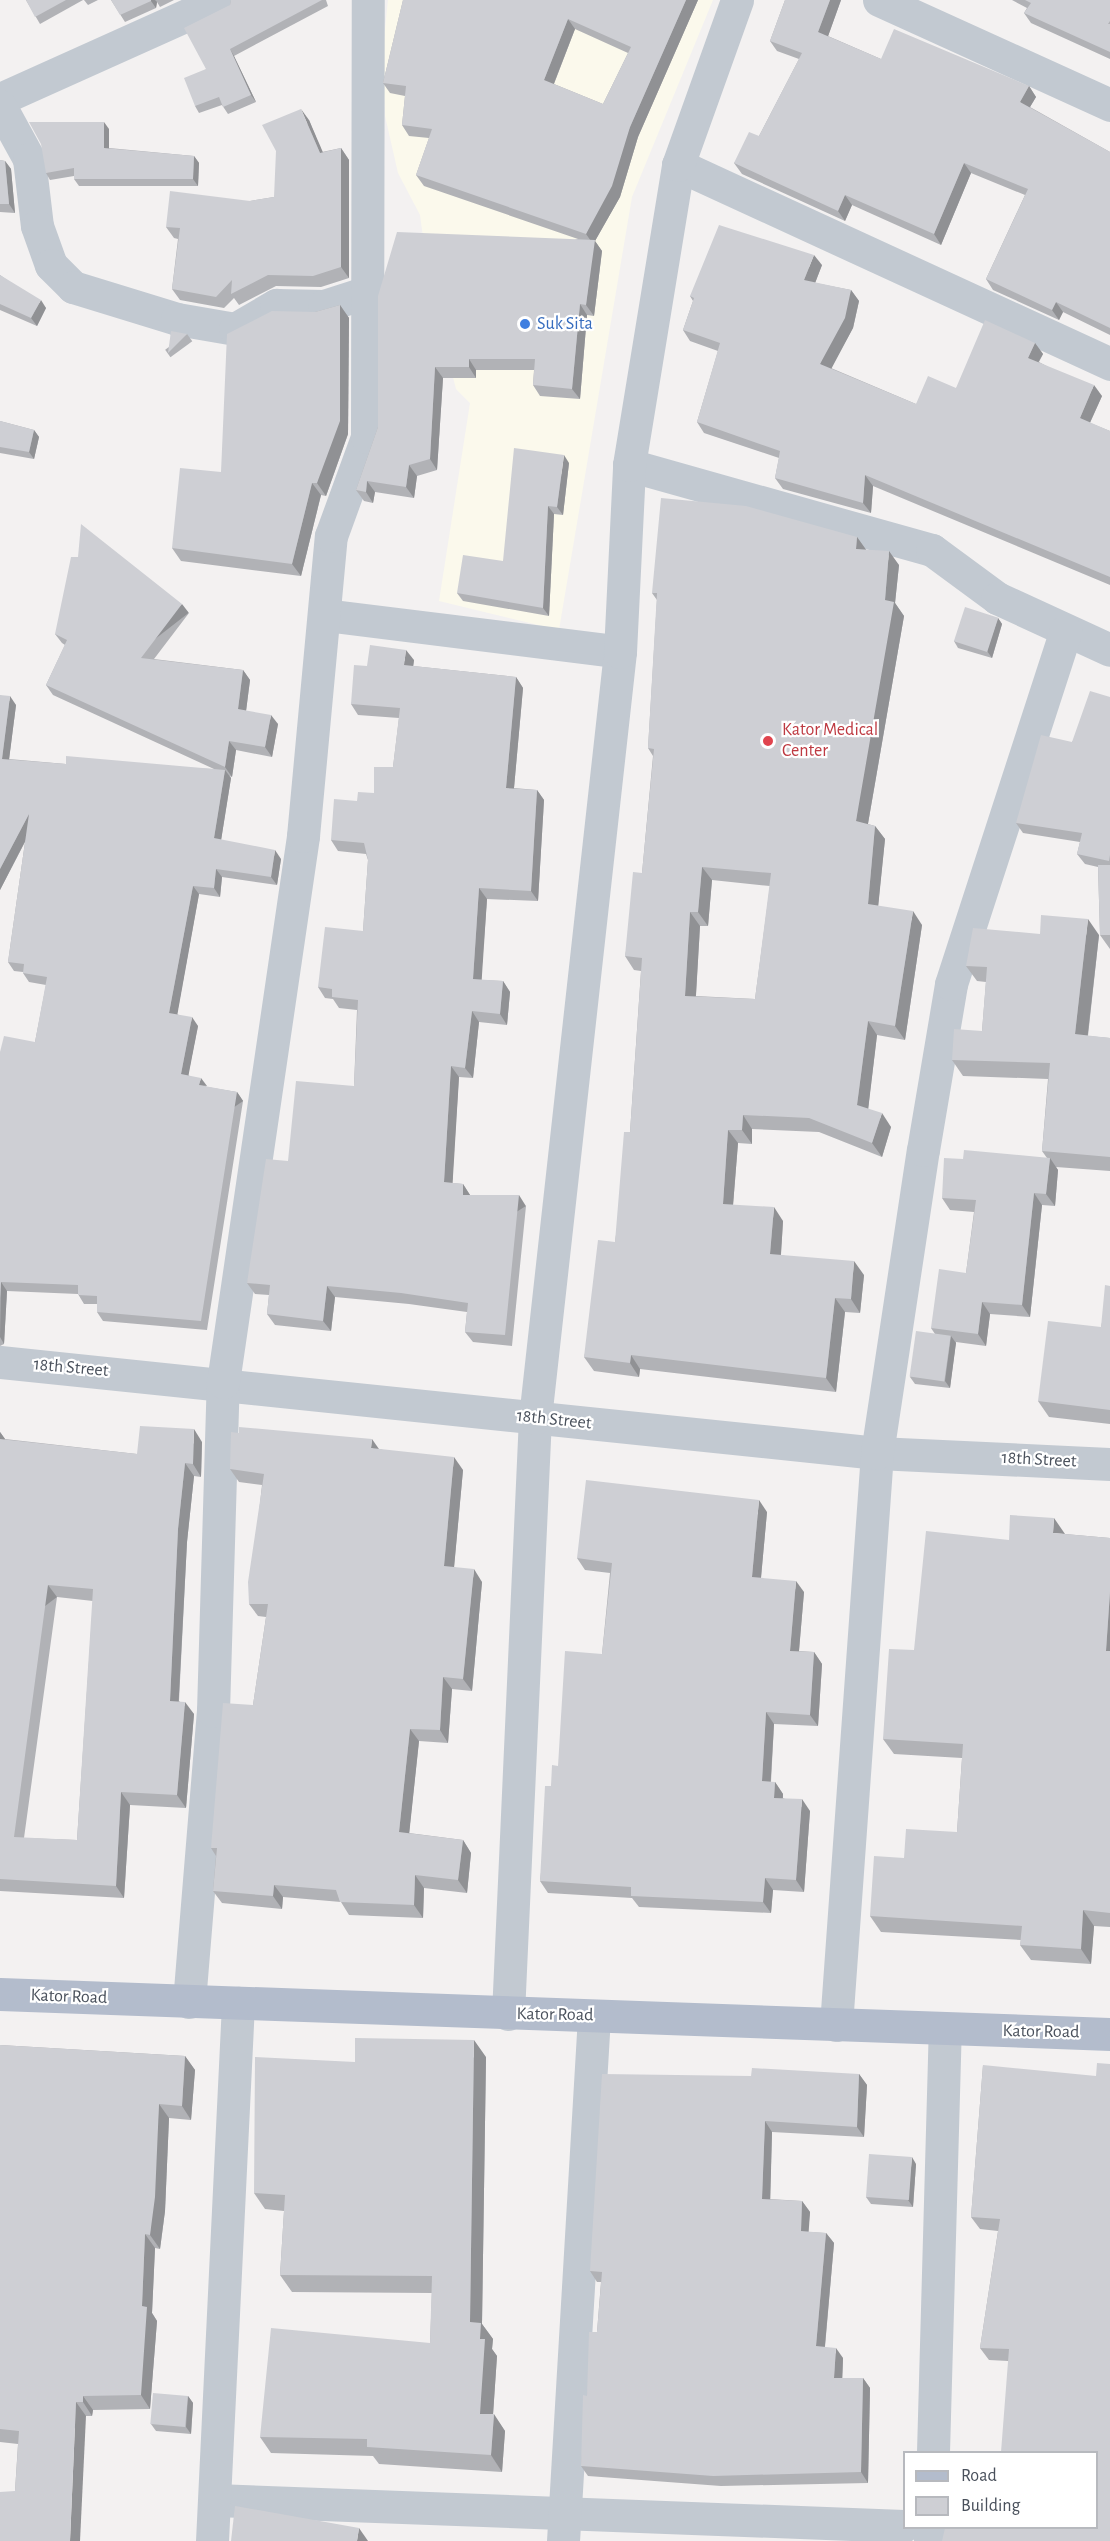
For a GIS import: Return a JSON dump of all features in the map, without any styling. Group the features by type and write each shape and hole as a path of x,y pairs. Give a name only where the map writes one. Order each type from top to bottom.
{"main road":[{"name":"Kator Road","path":"0,1994 945,2030 1110,2034"}],"street":[{"path":"0,99 220,0"},
{"path":"189,2002 213,1711 223,1382 303,836 331,536 367,437 368,0"},
{"path":"508,2014 535,1418 620,652 629,465 678,165 737,0"},
{"path":"879,0 1110,105"},
{"path":"0,106 29,159 37,226 51,265 73,287 177,319 235,329 276,305 324,306 367,292"},
{"path":"678,165 1110,364"},
{"path":"629,465 932,550 998,598 1110,650"},
{"path":"325,615 620,652"},
{"path":"836,2025 878,1453 951,984 1066,631"},
{"name":"18th Street","path":"0,1362 223,1382 535,1418 878,1453 1110,1464"},
{"path":"212,2541 237,2004"},
{"path":"563,2529 594,2016"},
{"path":"933,2451 945,2030"},
{"path":"215,2500 563,2529 903,2526"}],"shaded area":[{"name":"Suk Sita","path":"388,0 713,0 632,197 559,630 439,601 470,403 456,389 430,288 420,215 398,173 385,116 382,57"}],"building":[{"path":"26,0 66,0 35,17"},
{"path":"111,0 151,0 151,1 120,15"},
{"path":"231,0 322,0 230,49 251,95 223,107 219,97 195,106 184,78 206,69 184,28 230,5"},
{"path":"403,0 686,0 630,127 612,186 586,234 416,175 432,129 402,125 406,86 383,83","holes":["568,19 631,47 603,104 544,80"]},
{"path":"785,0 830,0 818,32 881,59 894,29 1029,86 1020,102 1110,152 1110,328 1056,302 1052,310 986,279 1028,189 964,163 934,234 845,195 838,211 734,163 749,132 759,136 802,53 770,41"},
{"path":"1025,0 1110,0 1108,24 1110,24 1110,52 1024,13 1031,3"},
{"path":"301,109 320,153 341,148 341,267 313,276 268,275 231,294 232,280 216,297 172,289 180,228 166,227 170,191 250,201 274,197 276,151 262,125"},
{"path":"29,122 104,122 104,148 194,156 193,179 74,179 74,168 46,173 41,144"},
{"path":"0,160 5,161 9,204 0,204"},
{"path":"719,225 814,255 804,280 851,290 845,318 820,364 916,404 928,376 956,388 985,320 1035,343 1028,358 1094,385 1080,418 1110,431 1110,577 865,475 863,503 775,478 780,451 697,422 720,343 683,330 694,298 690,296"},
{"path":"397,232 595,240 586,305 580,304 572,389 533,385 535,359 469,359 469,367 435,367 430,459 409,465 406,487 367,481 366,492 356,490 378,427 378,296"},
{"path":"0,275 41,300 31,318 0,304"},
{"path":"340,305 340,421 317,483 312,483 292,564 172,548 180,468 221,472 227,334 272,311 315,312"},
{"path":"171,331 187,334 168,353"},
{"path":"0,421 34,430 29,452 0,447"},
{"path":"514,448 564,455 557,507 548,506 543,608 457,593 463,555 503,561"},
{"path":"661,498 746,506 857,537 856,549 889,551 885,600 894,602 856,821 875,826 868,904 913,911 895,1026 868,1021 857,1105 882,1113 872,1143 809,1118 743,1115 742,1130 728,1130 723,1204 774,1207 770,1254 854,1261 851,1299 835,1298 826,1378 631,1355 630,1363 584,1357 598,1240 615,1242 624,1132 630,1132 642,958 625,956 633,872 642,873 654,749 648,748 657,593 652,593","holes":["702,867 771,873 755,999 685,996 690,912 698,912"]},
{"path":"81,524 182,604 141,658 243,670 238,709 271,715 265,747 229,741 225,767 46,685 67,640 55,634 71,557 78,557"},
{"path":"965,607 998,618 987,652 954,641"},
{"path":"370,645 406,650 404,665 516,677 506,788 537,790 531,891 479,888 473,979 503,981 500,1014 472,1011 465,1068 451,1066 444,1182 463,1184 463,1195 519,1195 505,1335 465,1332 468,1303 401,1293 327,1286 323,1321 267,1314 270,1285 247,1283 266,1159 288,1161 296,1081 354,1086 358,1000 332,997 332,989 318,987 325,927 363,931 368,860 364,843 331,840 334,799 357,801 358,792 374,793 374,767 393,767 400,708 351,704 354,665 367,666"},
{"path":"1090,691 1110,697 1109,861 1077,854 1082,833 1016,823 1041,735 1072,742"},
{"path":"0,695 10,696 2,759 66,764 66,756 225,770 214,838 275,850 271,877 216,869 214,888 193,886 169,1013 192,1017 181,1074 201,1078 199,1085 237,1092 201,1321 97,1312 97,1296 78,1295 78,1285 1,1282 0,1298 0,1052 4,1036 35,1042 47,977 23,973 24,964 8,962 29,814 0,869"},
{"path":"1098,865 1110,865 1110,935 1100,935"},
{"path":"1041,915 1088,919 1075,1034 1110,1038 1110,1157 1042,1151 1050,1063 952,1060 954,1029 982,1031 987,967 966,966 973,928 1040,934"},
{"path":"964,1150 1050,1158 1046,1194 1034,1193 1022,1305 982,1302 978,1334 931,1328 939,1269 966,1273 976,1200 942,1198 944,1158 963,1159"},
{"path":"1105,1285 1110,1286 1110,1410 1038,1401 1048,1321 1101,1327"},
{"path":"916,1331 951,1336 944,1381 910,1377"},
{"path":"140,1426 194,1429 193,1464 185,1463 178,1529 170,1701 185,1702 177,1795 121,1792 116,1886 0,1879 0,1439 137,1454","holes":["48,1585 93,1589 77,1840 14,1837"]},
{"path":"239,1427 372,1439 371,1448 454,1457 444,1566 474,1569 463,1679 443,1677 440,1730 410,1729 399,1832 463,1840 458,1880 415,1875 414,1905 340,1902 336,1890 274,1885 273,1896 213,1891 217,1848 211,1848 223,1703 253,1705 268,1604 249,1604 248,1582 264,1474 230,1469 231,1432 239,1433"},
{"path":"586,1480 759,1500 752,1577 796,1581 790,1651 814,1652 810,1715 766,1712 762,1781 775,1782 774,1798 802,1799 796,1880 765,1878 763,1902 631,1896 631,1887 540,1881 545,1786 551,1786 552,1765 558,1766 565,1651 602,1654 612,1563 577,1558"},
{"path":"1010,1515 1054,1518 1053,1533 1110,1538 1110,1592 1106,1651 1110,1651 1110,1913 1083,1910 1081,1949 1020,1945 1022,1926 870,1916 874,1856 904,1858 906,1829 957,1832 963,1744 883,1739 889,1649 914,1650 926,1531 1009,1540"},
{"path":"355,2038 474,2040 470,2322 481,2323 480,2339 485,2339 480,2414 494,2414 491,2455 367,2447 367,2439 260,2437 271,2328 430,2343 432,2276 280,2275 285,2195 254,2193 255,2057 355,2062"},
{"path":"0,2045 185,2056 182,2106 159,2104 155,2197 150,2235 145,2234 142,2306 147,2307 141,2395 83,2396 83,2402 76,2402 70,2541 0,2541 0,2492 15,2491 19,2431 0,2429"},
{"path":"1097,2063 1110,2064 1110,2541 942,2541 945,2529 1098,2529 1098,2451 1001,2451 1009,2349 980,2348 1000,2219 971,2217 983,2065 1096,2076"},
{"path":"752,2068 859,2074 857,2127 765,2121 762,2199 802,2201 801,2231 826,2233 816,2346 836,2348 834,2378 863,2378 861,2472 713,2476 581,2466 583,2395 587,2396 589,2332 597,2332 602,2272 590,2271 602,2074 751,2076"},
{"path":"869,2154 912,2157 909,2200 866,2197"},
{"path":"153,2393 188,2396 185,2427 150,2424"},
{"path":"235,2506 359,2528 357,2541 231,2541"}],"place":[{"name":"Suk Sita","path":"525,324"},
{"name":"Kator Medical Center","path":"768,741"}]}
